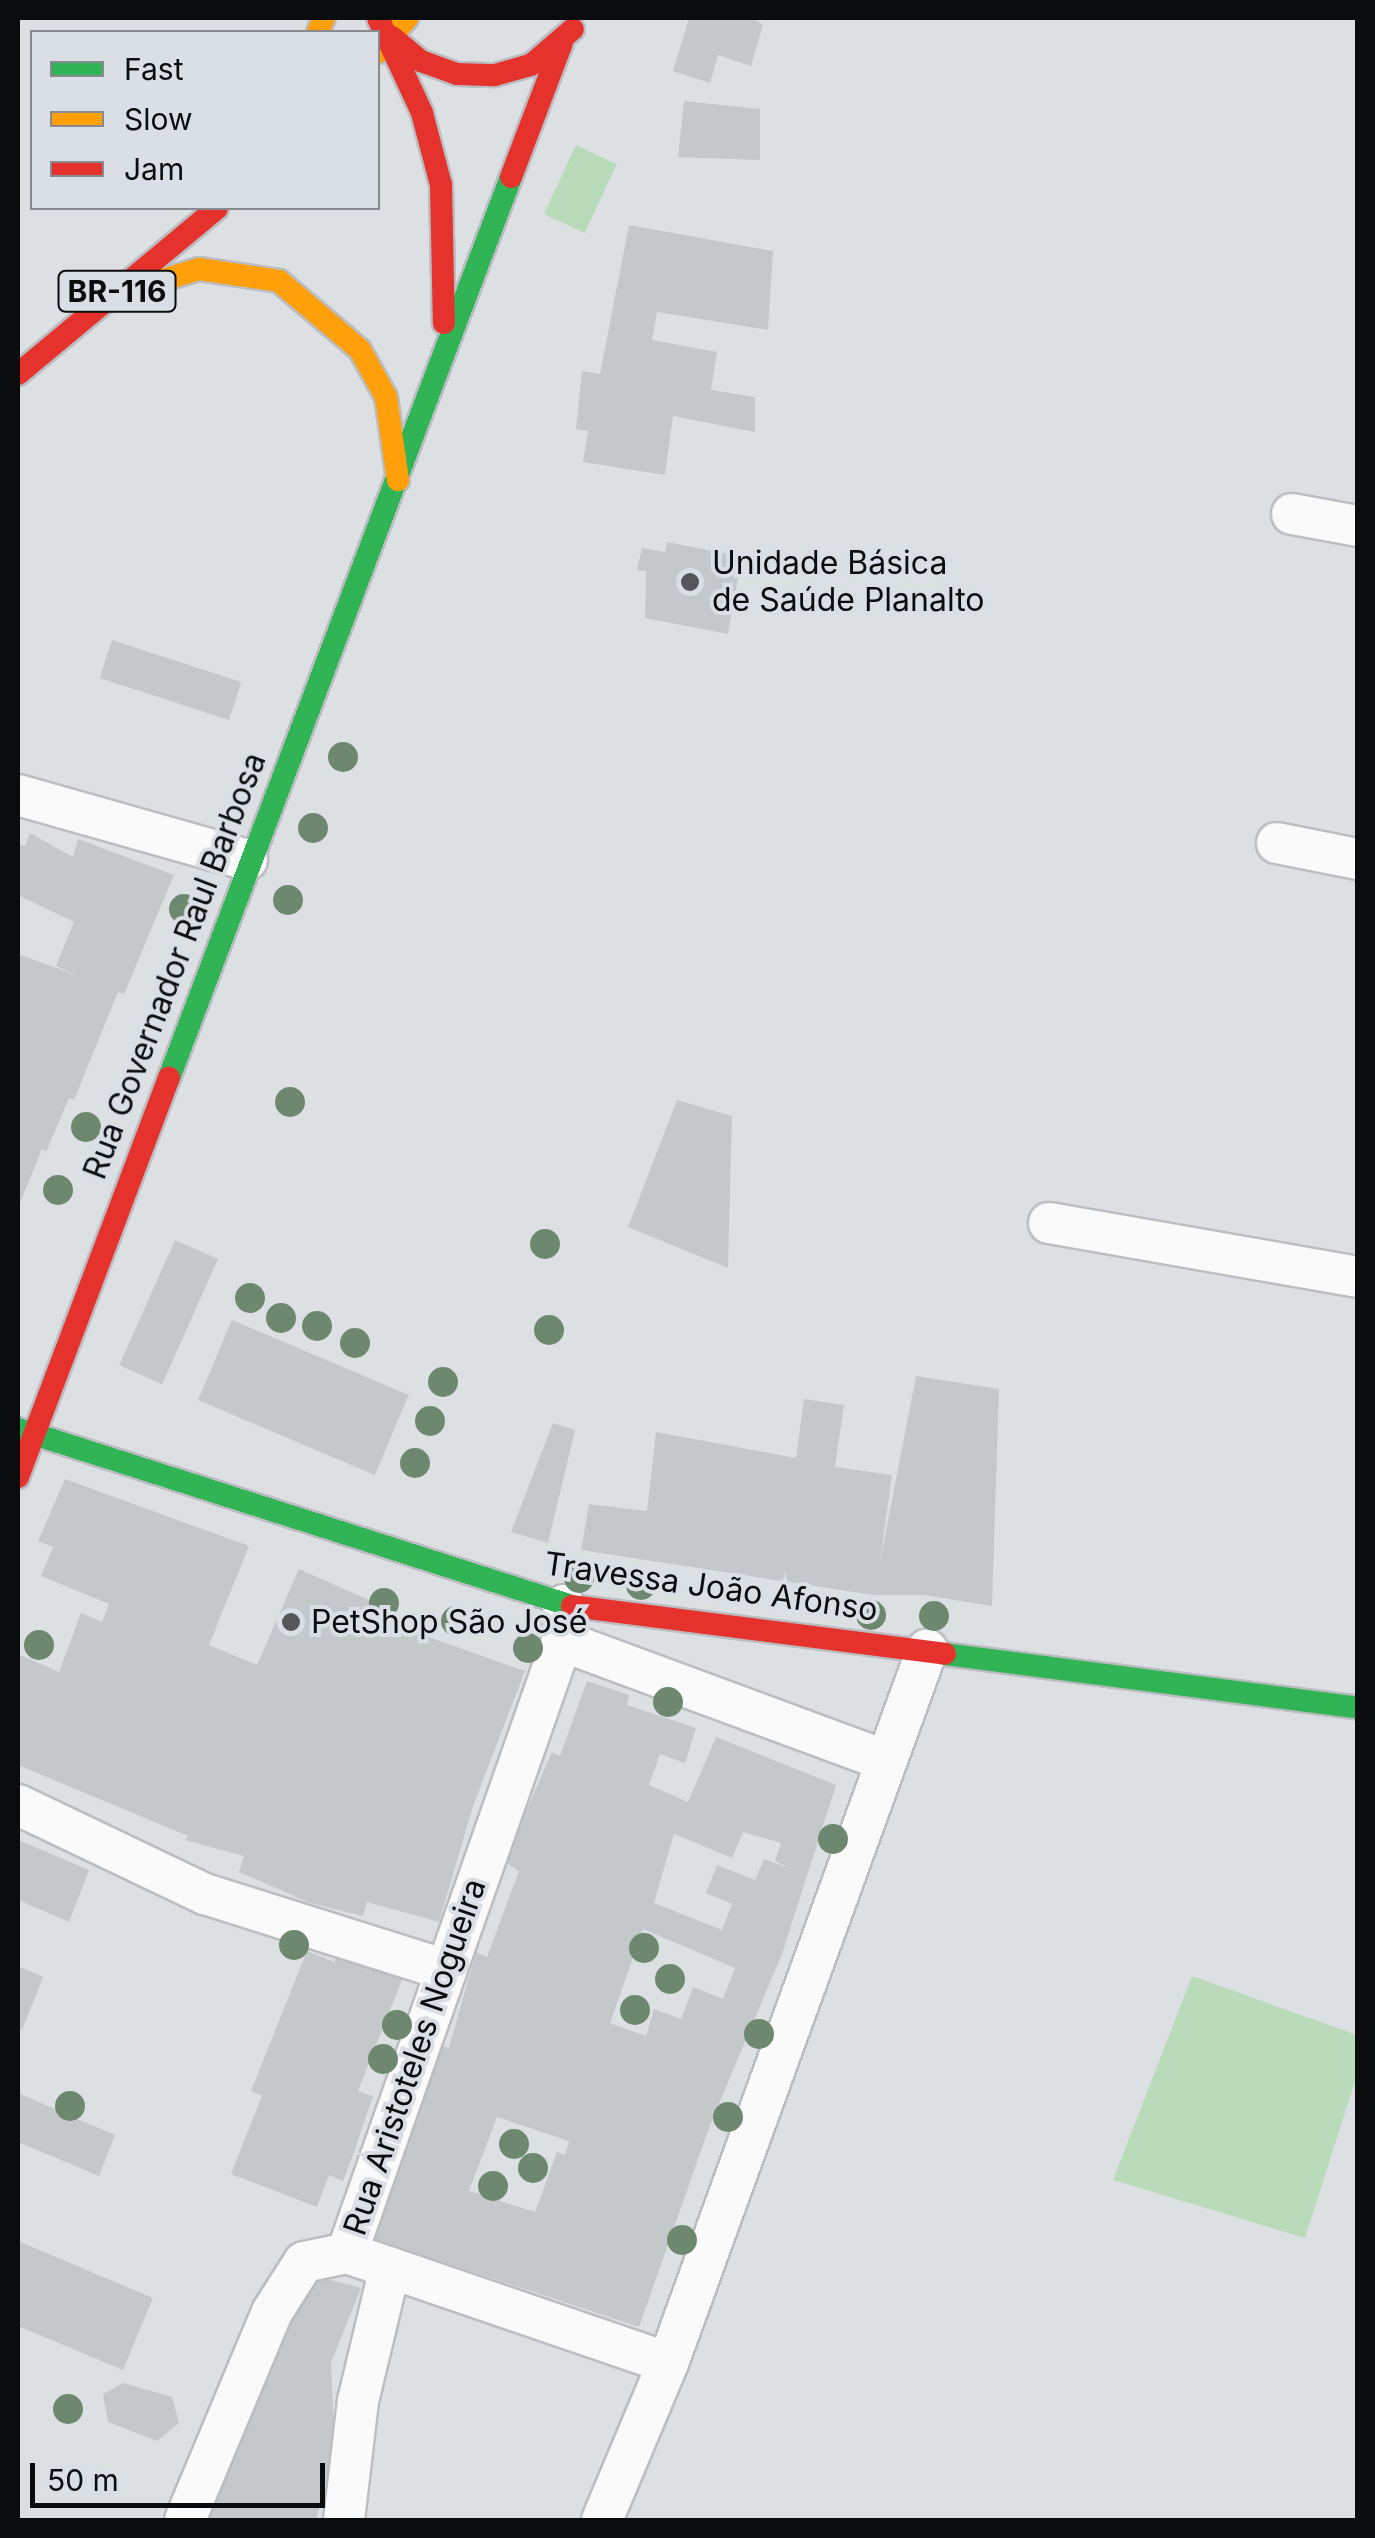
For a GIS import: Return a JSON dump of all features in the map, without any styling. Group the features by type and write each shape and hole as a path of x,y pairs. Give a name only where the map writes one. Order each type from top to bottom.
{"main road":[{"path":"383,36 407,18"},
{"path":"383,36 421,61 457,74 495,76 531,64 562,43 581,18"},
{"path":"383,36 422,113 441,186 443,366"},
{"name":"Rua Governador Raul Barbosa","path":"18,1477 26,1432 246,860 443,366 562,43"},
{"name":"BR-116","path":"18,374 215,210"},
{"path":"110,296 199,269 279,281 360,350 386,397 398,480"},
{"name":"Travessa João Afonso","path":"26,1432 563,1623 927,1650 1358,1708"}],"street":[{"path":"1292,514 1358,526"},
{"path":"18,795 246,860"},
{"path":"1278,844 1358,859"},
{"path":"1048,1223 1358,1276"},
{"path":"563,1623 883,1760"},
{"name":"Rua Aristoteles Nogueira","path":"185,2520 272,2312 304,2262 347,2253 563,1623"},
{"path":"602,2520 668,2363 883,1760 927,1650"},
{"path":"18,1805 204,1894 446,1970"},
{"path":"347,2253 668,2363"},
{"path":"344,2520 358,2401 390,2268"}],"green space":[{"path":"576,145 617,164 585,233 544,214"},
{"path":"1192,1976 1357,2035 1357,2075 1305,2238 1113,2180"}],"building":[{"path":"689,18 753,18 763,25 751,66 718,55 710,83 673,71"},
{"path":"684,101 760,109 760,160 678,157"},
{"path":"629,225 773,251 768,330 657,312 652,340 717,352 711,390 755,397 755,432 673,416 665,475 583,462 588,431 576,429 582,371 600,374"},
{"name":"Unidade Básica de Saúde Planalto","path":"667,542 742,557 728,634 645,618 646,571 637,570 642,548 665,552"},
{"path":"112,640 241,682 229,720 100,678"},
{"path":"30,833 73,857 78,839 174,875 124,994 118,992 74,1100 69,1098 46,1152 42,1149 18,1208 18,954 76,975 56,966 74,922 18,895 18,844 25,846"},
{"path":"677,1100 732,1116 728,1268 628,1227"},
{"path":"175,1240 218,1259 162,1384 119,1365"},
{"path":"232,1320 409,1395 375,1475 198,1400"},
{"path":"916,1376 999,1389 992,1606 923,1595 873,1595 581,1550 589,1504 647,1511 656,1432 796,1458 804,1399 844,1405 835,1467 892,1475 880,1562"},
{"path":"553,1423 575,1430 548,1543 511,1532"},
{"path":"65,1479 249,1546 209,1645 257,1665 299,1569 380,1605 376,1614 420,1634 525,1671 473,1806 439,1922 367,1902 363,1916 310,1903 239,1872 244,1856 185,1840 188,1836 18,1765 18,1654 59,1672 81,1613 102,1622 109,1604 41,1576 53,1547 38,1541"},
{"path":"587,1681 629,1695 627,1705 696,1728 685,1763 660,1754 649,1785 688,1802 716,1737 836,1785 782,1954 710,2125 639,2327 374,2239 443,2046 449,2048 476,1952 487,1957 519,1871 507,1863 523,1818 552,1752 560,1756","holes":["743,1832 781,1843 775,1861 791,1869 764,1859 755,1880 717,1865 706,1893 732,1904 722,1930 654,1903 674,1834 732,1858","643,1929 735,1968 723,1999 693,1987 681,2019 654,2009 646,2036 610,2023","497,2117 569,2141 565,2155 557,2152 535,2212 469,2191"]},
{"path":"18,1840 89,1870 69,1922 18,1900"},
{"path":"307,1951 334,1962 339,1954 403,1977 358,2091 373,2096 353,2155 343,2181 329,2175 317,2207 231,2174 262,2096 251,2091"},
{"path":"18,1966 43,1977 22,2030 18,2028"},
{"path":"18,2093 115,2135 99,2176 18,2142"},
{"path":"18,2241 153,2298 123,2370 18,2326"},
{"path":"324,2278 361,2288 331,2363 335,2448 316,2520 207,2520 245,2415 308,2279"},
{"path":"123,2383 172,2397 179,2423 157,2441 108,2422 103,2394"}],"traffic: fast":[{"path":"169,1078 511,177"},
{"path":"18,1429 572,1606"},
{"path":"945,1654 1358,1708"}],"traffic: slow":[{"path":"319,30 324,18"},
{"path":"380,50 407,18"},
{"path":"110,296 199,269 279,281 360,350 386,397 398,480"}],"traffic: jam":[{"path":"378,18 422,113 441,185 444,323"},
{"path":"392,37 421,61 457,74 495,75 531,65 573,29"},
{"path":"511,177 562,43"},
{"path":"18,374 215,210"},
{"path":"18,1477 169,1078"},
{"path":"572,1606 945,1654"}],"place":[{"name":"Unidade Básica de Saúde Planalto","path":"690,582"},
{"name":"PetShop São José","path":"291,1622"}]}
